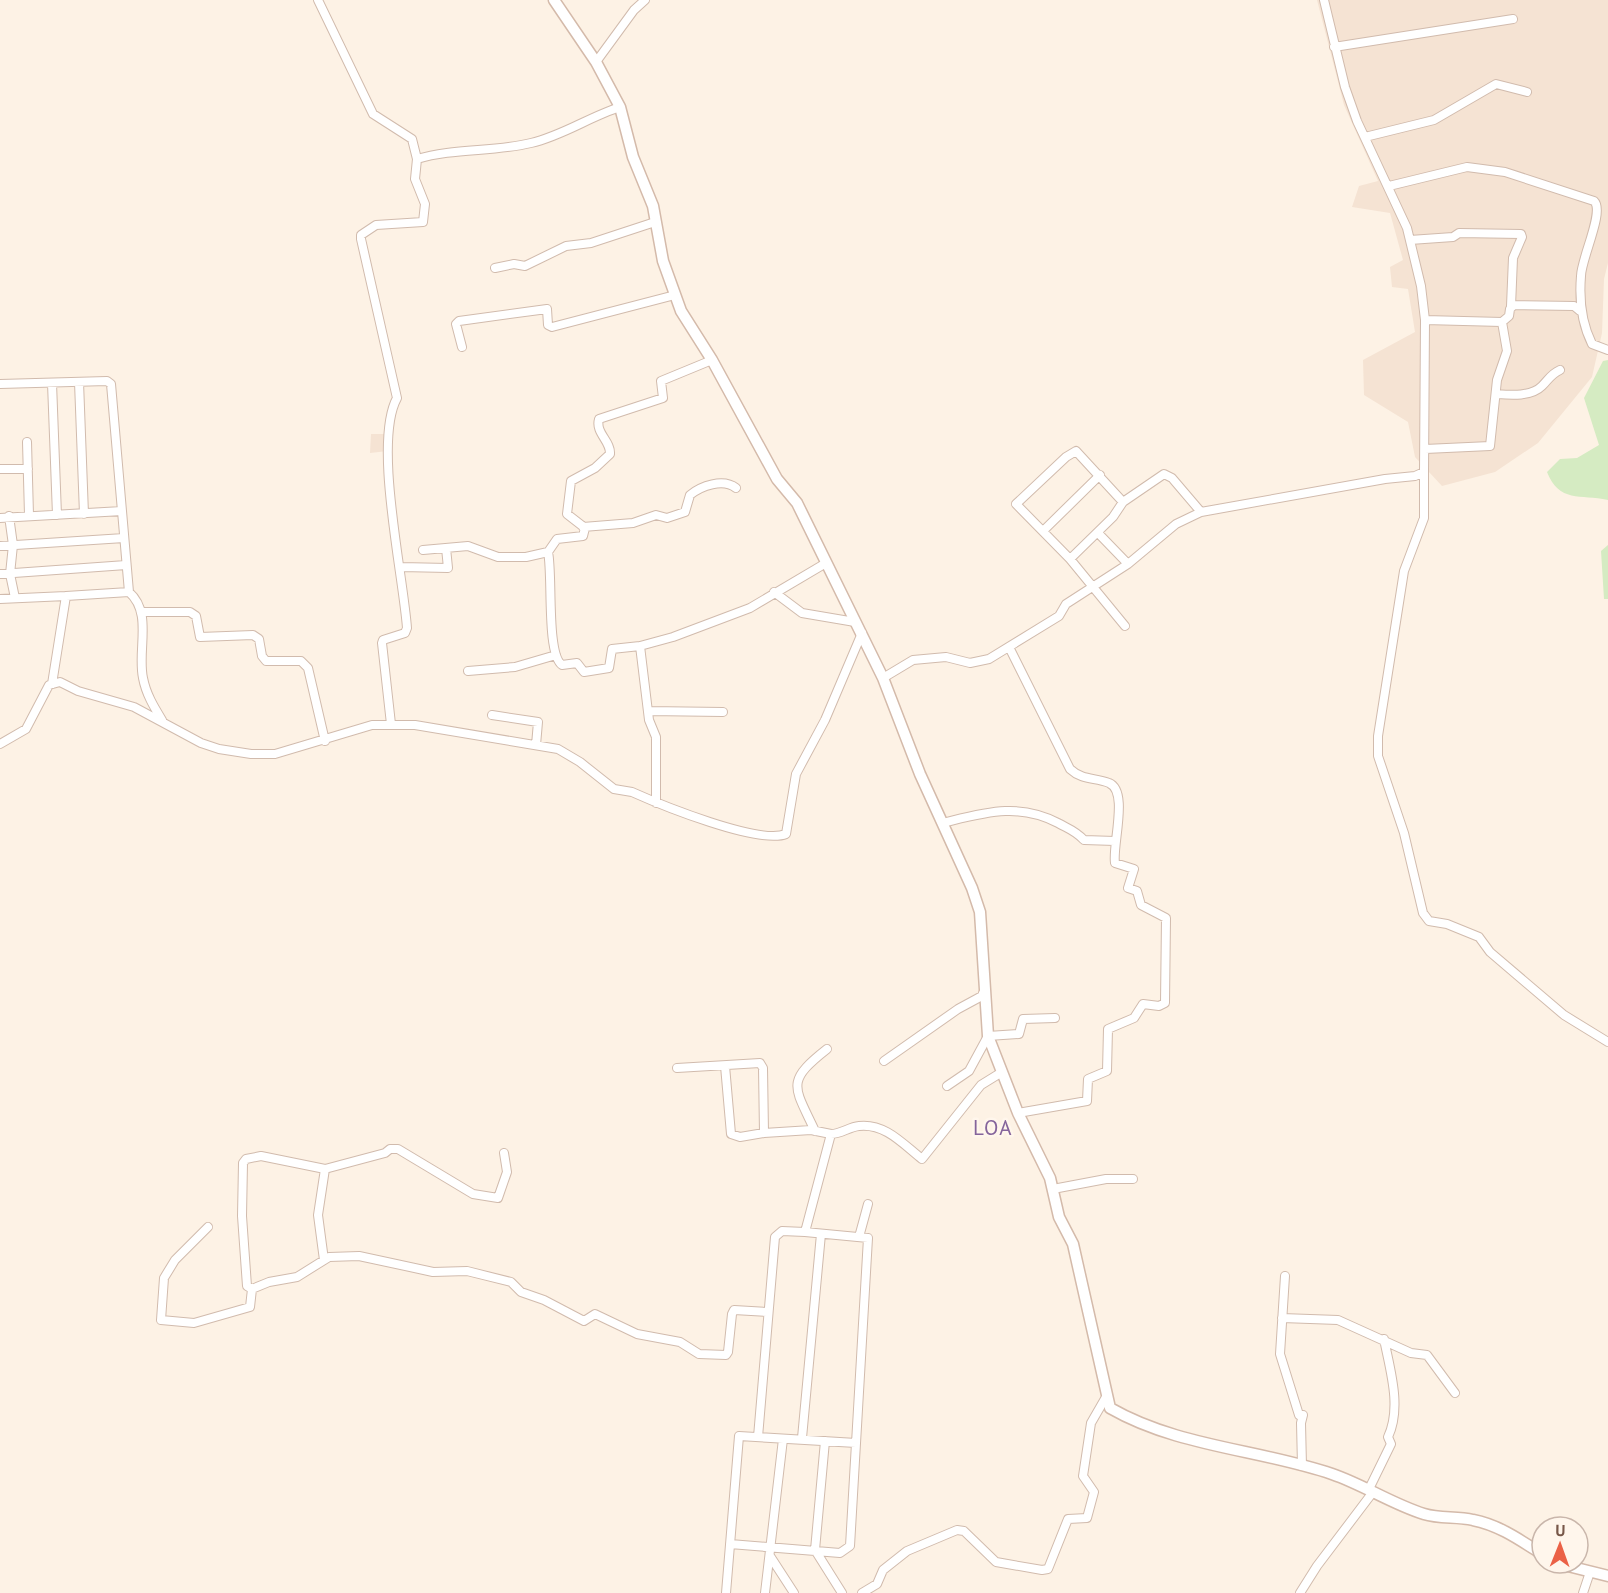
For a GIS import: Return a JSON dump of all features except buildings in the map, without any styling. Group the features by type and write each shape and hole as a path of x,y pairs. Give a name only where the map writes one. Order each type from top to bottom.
{"street":[{"path":"318,0 373,114 412,139 417,159 415,179 425,204 423,222 376,225 361,235 397,398 389,418 390,498 401,567 407,628 405,633 383,640 382,643 391,724"},
{"path":"554,0 596,62 620,107 633,157 653,206 663,261 693,334 712,360 777,479 797,503 883,678 942,824 964,868 980,912 983,993 988,1036 1018,1113 1053,1189 1059,1217 1073,1244 1081,1271 1110,1408 1140,1425 1331,1473 1424,1514 1445,1519 1472,1519 1495,1526 1530,1547"},
{"path":"596,62 634,10 645,0"},
{"path":"1324,0 1345,87 1410,240 1421,286 1425,320 1425,518 1404,571 1378,736 1378,756 1404,833 1423,913 1429,921 1447,924 1479,937 1490,952 1564,1015 1608,1042"},
{"path":"1335,46 1513,19"},
{"path":"1365,137 1434,120 1496,84 1527,92"},
{"path":"417,159 434,154 528,144 555,136 591,117 620,107"},
{"path":"1389,186 1467,167 1505,172 1594,201 1598,205 1598,210 1581,272 1580,311 1592,344 1608,350"},
{"path":"495,267 514,264 525,266 566,246 591,243 655,222"},
{"path":"1410,240 1453,237 1459,233 1521,234 1522,238 1513,260 1509,316 1502,322 1425,320"},
{"path":"462,348 456,324 459,321 547,309 548,325 552,327 675,294"},
{"path":"1511,306 1575,306 1580,311"},
{"path":"1425,449 1488,447 1497,380 1507,351 1502,322"},
{"path":"712,360 661,381 663,398 599,419 599,428 610,448 610,454 595,468 572,481 566,509 568,515 586,531 583,536 557,539 548,552 556,655 561,664 577,663 581,671 586,672 609,668 613,648 640,646 679,635 750,608 826,563"},
{"path":"1496,394 1530,392 1560,370"},
{"path":"0,384 107,381 113,388 129,592"},
{"path":"79,382 84,514"},
{"path":"52,383 57,514"},
{"path":"27,442 29,515"},
{"path":"1123,502 1080,453 1073,452 1016,504 1070,559 1092,589 1125,626"},
{"path":"0,469 28,469"},
{"path":"883,678 913,660 946,657 964,663 978,663 1009,647 1059,616 1061,608 1128,564 1176,524 1201,512 1385,479 1415,476 1424,472"},
{"path":"1070,559 1098,533 1123,502 1164,474 1172,478 1201,512"},
{"path":"1043,531 1100,475"},
{"path":"583,527 633,523 656,515 671,517 685,511 690,495 696,491 717,484 727,484 736,488"},
{"path":"0,518 122,512"},
{"path":"9,516 13,545 10,574 15,598"},
{"path":"1098,533 1128,564"},
{"path":"0,546 124,538"},
{"path":"423,550 468,546 498,557 525,557 548,552"},
{"path":"401,567 448,568 446,548"},
{"path":"0,574 126,565"},
{"path":"0,599 129,592 135,597 142,612 142,675 151,701 164,722"},
{"path":"774,592 802,613 855,622"},
{"path":"0,744 26,729 52,684 66,596"},
{"path":"142,612 190,612 196,616 200,637 253,635 259,639 262,656 266,661 301,661 308,668 325,741"},
{"path":"52,684 60,682 78,692 125,703 201,743 251,754 275,754 325,741 372,725 391,724 415,724 558,749 580,762 614,789 632,792 735,831 772,838 786,834 796,774 825,720 862,633"},
{"path":"640,646 648,711 656,737 656,803"},
{"path":"1009,647 1072,771 1081,778 1109,783 1116,791 1120,802 1115,863 1134,870 1128,888 1137,891 1141,905 1166,918 1166,999 1162,1005 1143,1004 1134,1018 1108,1029 1107,1071 1089,1077 1086,1102 1018,1113"},
{"path":"468,671 518,666 540,657 556,655"},
{"path":"648,711 723,712"},
{"path":"492,715 538,722 536,745"},
{"path":"942,824 990,813 1034,812 1078,831 1084,840 1115,841"},
{"path":"884,1060 958,1009 982,996 983,993"},
{"path":"988,1036 1019,1034 1023,1019 1055,1018"},
{"path":"947,1086 969,1071 988,1036"},
{"path":"815,1131 798,1095 797,1087 801,1070 827,1049"},
{"path":"677,1068 757,1062 762,1065 764,1133"},
{"path":"725,1066 731,1134 740,1137 764,1133 815,1131 831,1134 859,1126 874,1127 886,1131 922,1159 981,1085 1002,1072"},
{"path":"805,1232 831,1134"},
{"path":"252,1289 247,1286 242,1216 244,1160 261,1155 325,1169 385,1153 390,1149 398,1149 473,1194 498,1198 502,1195 507,1172 504,1153"},
{"path":"324,1260 318,1215 325,1169"},
{"path":"1053,1189 1106,1179 1133,1179"},
{"path":"859,1237 868,1204"},
{"path":"208,1227 175,1260 164,1278 164,1297 159,1319 194,1323 247,1309 250,1305 252,1289"},
{"path":"730,1544 840,1553 850,1546 868,1238 782,1231 776,1234 767,1311 758,1437"},
{"path":"802,1438 821,1234"},
{"path":"252,1289 266,1283 297,1277 332,1256 359,1256 433,1272 467,1270 513,1283 521,1292 544,1300 584,1321 595,1314 637,1334 680,1342 699,1354 724,1355 730,1347 732,1312 767,1311"},
{"path":"1285,1276 1280,1354 1299,1415 1304,1415 1301,1423 1302,1466"},
{"path":"1281,1318 1334,1319 1384,1339 1411,1353 1429,1357 1455,1393"},
{"path":"1300,1593 1371,1491 1391,1444 1388,1437 1394,1425 1394,1389 1384,1339"},
{"path":"862,1593 878,1584 883,1570 907,1551 957,1530 964,1531 996,1562 1048,1569 1068,1519 1087,1518 1094,1492 1083,1476 1090,1426 1106,1397"},
{"path":"726,1593 739,1436 856,1443"},
{"path":"765,1593 783,1439"},
{"path":"825,1441 815,1550 842,1593"},
{"path":"770,1556 794,1593"},
{"path":"1590,1572 1608,1576"},
{"path":"1583,1593 1589,1575"}],"shaded area":[{"path":"1317,0 1608,0 1608,263 1604,279 1602,333 1592,377 1538,443 1495,472 1442,486 1415,457 1408,422 1364,395 1363,360 1415,332 1408,289 1392,287 1390,267 1403,260 1390,213 1352,207 1359,186 1378,181 1344,105"},
{"path":"371,434 388,434 388,451 370,453"}],"green space":[{"path":"1608,360 1608,500 1564,493 1552,482 1547,472 1560,459 1577,458 1599,445 1584,398 1603,361"},
{"path":"1608,545 1608,599 1604,599 1601,551"}],"district":[{"name":"LOA","path":"993,1127"}]}
